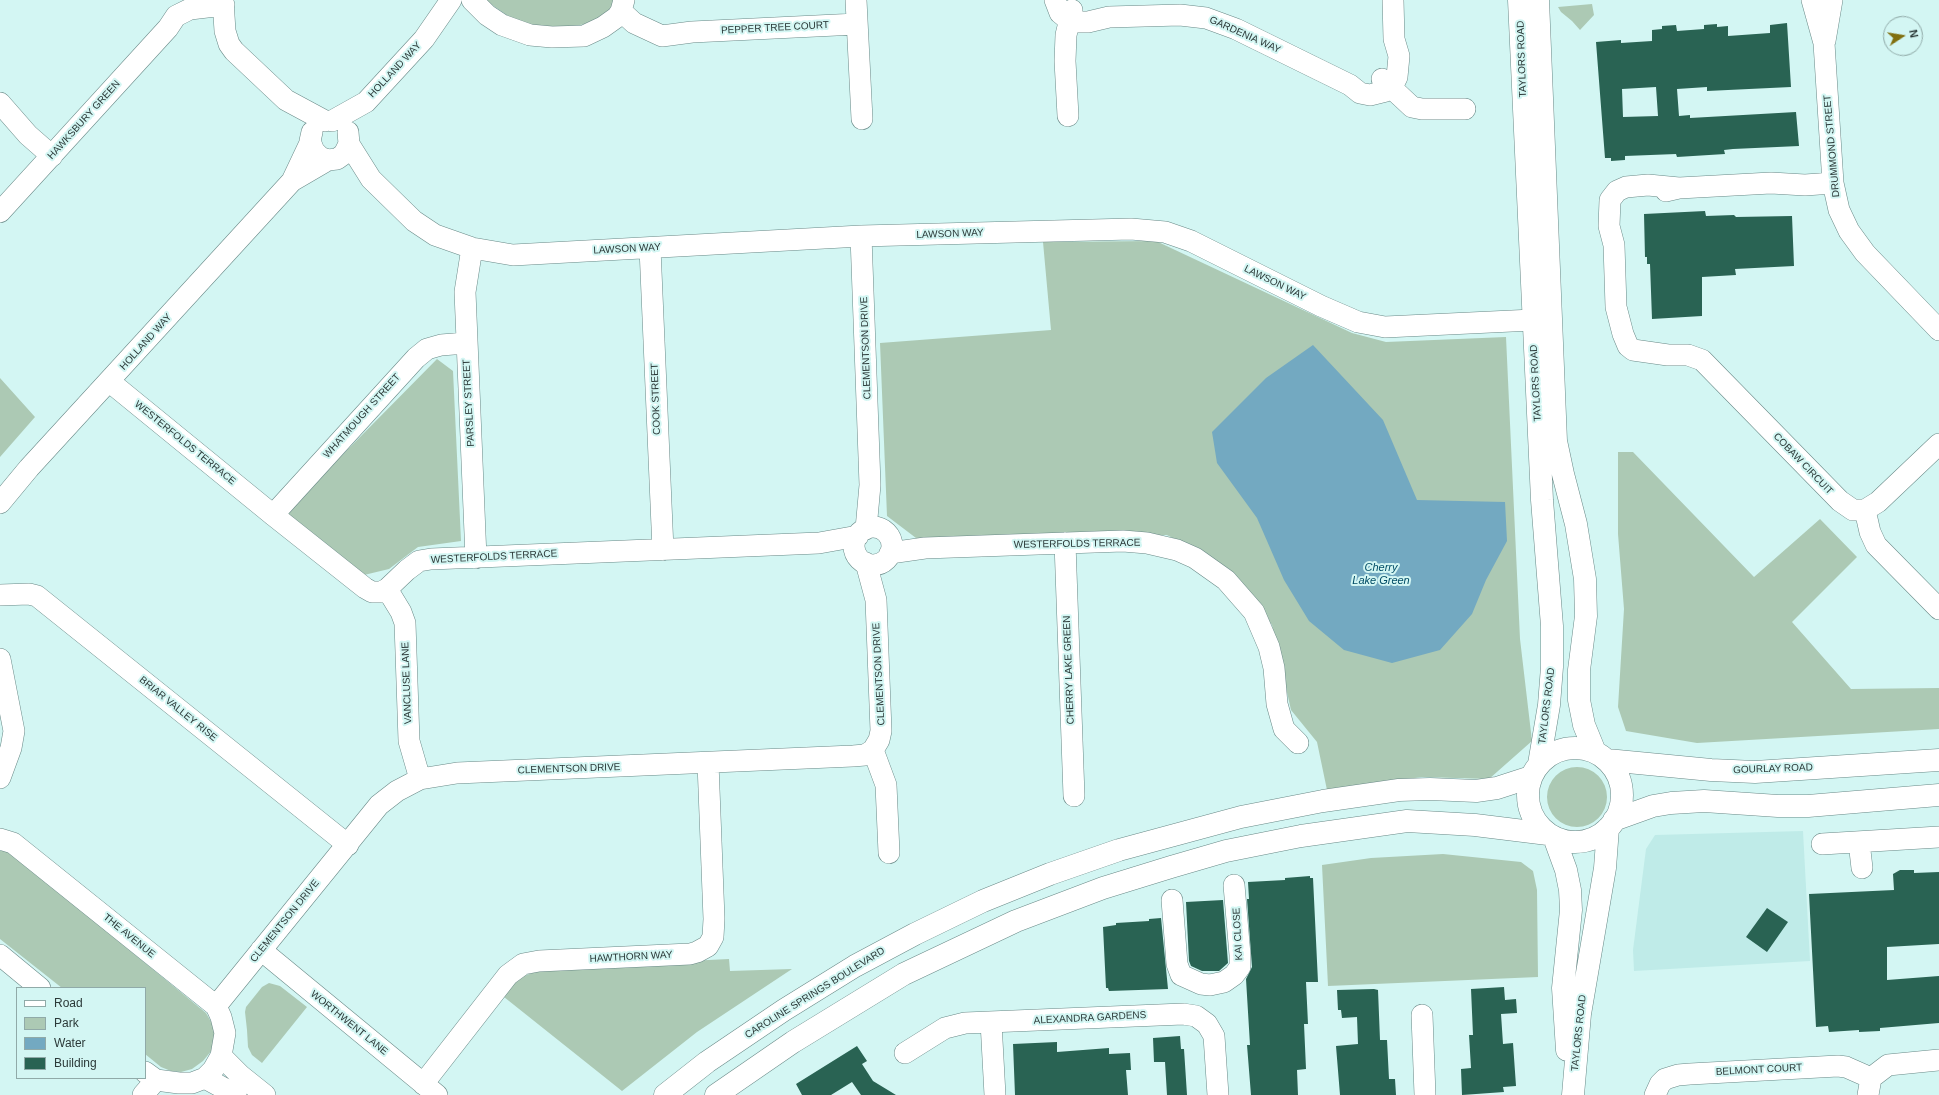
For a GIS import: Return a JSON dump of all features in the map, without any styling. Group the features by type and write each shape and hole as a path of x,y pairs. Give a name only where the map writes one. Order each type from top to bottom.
{"main road":[{"name":"TAYLORS ROAD","path":"1519,0 1542,500 1552,626 1552,666 1549,704 1535,771"},
{"name":"TAYLORS ROAD","path":"1538,0 1556,441 1576,524 1585,579 1586,616 1579,670 1579,700 1584,725 1601,756"},
{"path":"716,1095 793,1042 904,974 1016,921 1104,888 1171,867 1226,852 1301,836 1407,821 1475,824 1551,836 1565,841 1582,841 1599,836 1611,824 1620,808 1622,795 1620,783 1615,770 1601,756 1580,748 1565,748 1551,754 1535,771 1527,793 1530,808 1536,823 1551,836"},
{"name":"GOURLAY ROAD","path":"1601,756 1711,770 1755,772 1939,760"},
{"name":"CAROLINE SPRINGS BOULEVARD","path":"665,1095 713,1058 784,1010 855,966 915,934 976,905 1050,874 1119,850 1241,817 1323,801 1399,790 1430,789 1476,791 1497,788 1535,771"},
{"path":"1611,824 1653,806 1704,800 1778,806 1808,806 1939,795"},
{"name":"TAYLORS ROAD","path":"1572,1095 1580,1014 1611,824"},
{"name":"TAYLORS ROAD","path":"1551,836 1566,870 1570,890 1571,910 1563,988 1564,1020 1572,1095"}],"street":[{"name":"HOLLAND WAY","path":"350,140 366,102 424,39 451,0"},
{"name":"HOLLAND WAY","path":"424,39 472,0"},
{"path":"472,0 487,15 502,25 516,31 539,37 584,36 612,22 629,9"},
{"path":"856,0 862,119"},
{"path":"1393,0 1394,39 1399,56 1399,66 1397,77 1386,83 1412,107 1422,110 1465,109"},
{"name":"DRUMMOND STREET","path":"1812,0 1824,43 1833,178 1839,210 1855,241 1939,330"},
{"path":"1818,0 1825,0"},
{"name":"DRUMMOND STREET","path":"1824,43 1832,0"},
{"name":"GARDENIA WAY","path":"1065,7 1079,22 1088,22 1109,17 1180,15 1206,18 1236,29 1350,85 1360,93 1370,95 1386,91 1386,83"},
{"name":"GARDENIA WAY","path":"1065,7 1065,61 1068,116"},
{"path":"224,8 227,39 234,51 286,100 310,141 316,155 331,160 344,154 350,140 343,126 328,121 286,100"},
{"name":"HAWKSBURY GREEN","path":"0,212 168,28 224,8"},
{"name":"PEPPER TREE COURT","path":"629,9 662,36 692,32 857,24"},
{"name":"HOLLAND WAY","path":"328,121 366,102"},
{"path":"4,106 28,135 55,152"},
{"path":"310,141 315,127 328,121"},
{"name":"LAWSON WAY","path":"350,140 372,179 414,221 435,235 472,248 513,255 861,236 1131,229 1165,232 1190,241 1321,306 1358,322 1385,327 1533,320"},
{"name":"HOLLAND WAY","path":"0,503 29,468 110,382 292,181 310,141"},
{"name":"HOLLAND WAY","path":"292,181 331,160"},
{"name":"LAWSON WAY","path":"331,160 372,179"},
{"name":"COBAW CIRCUIT","path":"1833,178 1804,176 1771,183 1679,188 1638,195 1625,202 1618,212 1614,245 1616,307 1623,334 1628,346 1633,350 1668,355 1688,355 1702,360 1840,501 1853,510 1865,510"},
{"name":"CLEMENTSON DRIVE","path":"216,1006 379,805 397,791 420,779 457,773 853,756 865,755 873,750 880,740 881,731 861,236"},
{"name":"PARSLEY STREET","path":"472,248 465,292 476,558"},
{"name":"COOK STREET","path":"650,248 662,550"},
{"name":"WHATMOUGH STREET","path":"273,515 419,355 427,349 434,347 466,343"},
{"name":"WESTERFOLDS TERRACE","path":"110,382 273,515 372,592 381,592 387,589 419,561 431,559 819,543 925,548 1123,541 1147,543 1177,550 1195,558 1226,580 1246,602 1260,625 1269,647 1274,668 1277,704 1284,729 1298,743"},
{"path":"1939,444 1878,502 1865,510 1870,532 1876,545 1939,609"},
{"name":"CHERRY LAKE GREEN","path":"1065,543 1074,796"},
{"name":"VANCLUSE LANE","path":"387,589 401,612 405,624 409,741 420,779"},
{"name":"BRIAR VALLEY RISE","path":"0,595 29,594 37,596 348,845"},
{"path":"0,659 14,731 11,748 0,778"},
{"path":"873,750 886,785 889,853"},
{"name":"HAWTHORN WAY","path":"430,1089 508,975 523,964 538,961 690,954 698,952 708,946 713,937 714,919 708,763"},
{"path":"1822,844 1939,837"},
{"name":"THE AVENUE","path":"0,839 13,842 216,1006 222,1017 225,1033 221,1056 213,1070 205,1078"},
{"path":"1859,842 1862,868"},
{"name":"KAI CLOSE","path":"1206,985 1224,982 1234,975 1240,967 1234,885"},
{"path":"1172,900 1177,964 1181,975 1206,985 1196,1016 1207,1024 1214,1036 1218,1095"},
{"name":"WORTHWENT LANE","path":"261,950 430,1089"},
{"path":"0,955 39,987"},
{"name":"ALEXANDRA GARDENS","path":"905,1053 946,1028 965,1023 1183,1014 1196,1016"},
{"path":"1422,1015 1425,1095"},
{"path":"991,1022 995,1095"},
{"path":"221,1056 240,1075 265,1095"},
{"path":"1869,1086 1888,1064 1939,1060"},
{"name":"BELMONT COURT","path":"1655,1095 1660,1084 1665,1079 1671,1077 1690,1074 1838,1066 1846,1067 1869,1086"},
{"path":"148,1082 192,1083 205,1078 236,1095"}],"shaded area":[{"path":"1803,831 1810,961 1634,971 1633,950 1646,849 1655,835"}],"green space":[{"path":"485,0 617,0 613,11 594,22 575,26 540,27 514,20"},
{"path":"1592,4 1594,15 1580,30 1561,12 1558,7"},
{"path":"1156,241 1352,333 1386,342 1506,337 1520,639 1532,741 1489,779 1422,777 1327,790 1317,742 1291,710 1272,625 1229,569 1167,535 916,538 887,516 880,343 1051,330 1043,242"},
{"path":"437,359 453,371 461,541 418,547 389,569 364,575 286,512"},
{"path":"0,378 35,417 0,457"},
{"path":"1618,452 1633,452 1754,577 1820,519 1857,557 1792,622 1851,689 1939,688 1939,729 1697,743 1626,731 1618,707 1624,609 1618,534"},
{"path":"1571,767 1583,767 1594,772 1602,780 1607,791 1605,809 1594,822 1583,827 1571,827 1560,822 1552,814 1547,803 1547,791 1552,780 1560,772"},
{"path":"0,851 5,851 14,855 206,1013 213,1025 215,1039 212,1050 203,1061 192,1069 181,1072 171,1071 161,1067 146,1055 146,987 61,987 0,939"},
{"path":"1443,854 1521,862 1533,871 1537,890 1538,977 1328,986 1322,865 1371,858"},
{"path":"729,959 730,971 792,969 697,1032 622,1091 504,997 515,982 524,976 545,968"},
{"path":"269,983 280,986 307,1007 262,1063 252,1055 248,1047 245,1012 246,1007 262,987"}],"water":[{"name":"Cherry Lake Green","path":"1313,345 1383,420 1417,500 1505,502 1507,541 1486,580 1472,614 1440,650 1392,663 1344,650 1309,621 1284,580 1257,518 1217,463 1212,432 1266,378"}],"building":[{"path":"1787,23 1791,87 1707,91 1707,87 1677,89 1679,116 1690,115 1690,118 1796,112 1799,146 1733,149 1724,150 1725,154 1677,157 1676,154 1625,156 1625,160 1611,161 1611,158 1605,158 1596,42 1621,40 1621,43 1652,41 1652,30 1662,29 1662,26 1676,25 1677,31 1704,29 1704,25 1717,24 1717,27 1728,26 1728,36 1770,33 1770,25","holes":["1656,87 1658,116 1623,117 1622,89"]},
{"path":"1705,211 1706,216 1792,216 1794,266 1735,269 1736,275 1702,277 1702,316 1652,319 1650,264 1647,264 1647,257 1645,257 1644,214"},
{"path":"1900,870 1914,870 1914,873 1939,872 1939,944 1887,947 1887,980 1939,976 1939,1023 1880,1028 1880,1031 1859,1032 1859,1030 1829,1032 1828,1026 1816,1027 1809,894 1894,890 1893,874"},
{"path":"1310,876 1310,878 1313,878 1318,982 1306,982 1308,1024 1304,1024 1306,1069 1297,1070 1298,1095 1251,1095 1247,1045 1250,1045 1246,979 1252,967 1247,899 1249,899 1248,882 1285,880 1285,878"},
{"path":"1223,900 1228,963 1219,971 1202,971 1191,966 1189,961 1186,902"},
{"path":"1767,908 1788,922 1767,952 1746,937"},
{"path":"1161,918 1168,989 1109,991 1108,988 1106,988 1103,927 1116,925 1116,923 1149,921 1149,919"},
{"path":"1504,987 1505,1000 1516,999 1517,1013 1501,1014 1503,1044 1513,1043 1516,1086 1503,1087 1504,1092 1462,1095 1461,1069 1471,1068 1469,1035 1473,1035 1471,989"},
{"path":"1337,990 1378,990 1380,1040 1387,1040 1389,1079 1395,1079 1396,1095 1340,1095 1336,1046 1358,1044 1357,1017 1342,1018 1341,1010 1338,1010"},
{"path":"1180,1036 1181,1049 1184,1049 1187,1095 1167,1095 1165,1062 1154,1062 1153,1038"},
{"path":"1057,1042 1057,1052 1109,1048 1109,1054 1130,1053 1131,1070 1126,1070 1128,1095 1015,1095 1013,1044"},
{"path":"857,1046 867,1061 862,1064 873,1081 896,1095 861,1095 852,1082 831,1095 802,1095 796,1084"}]}
